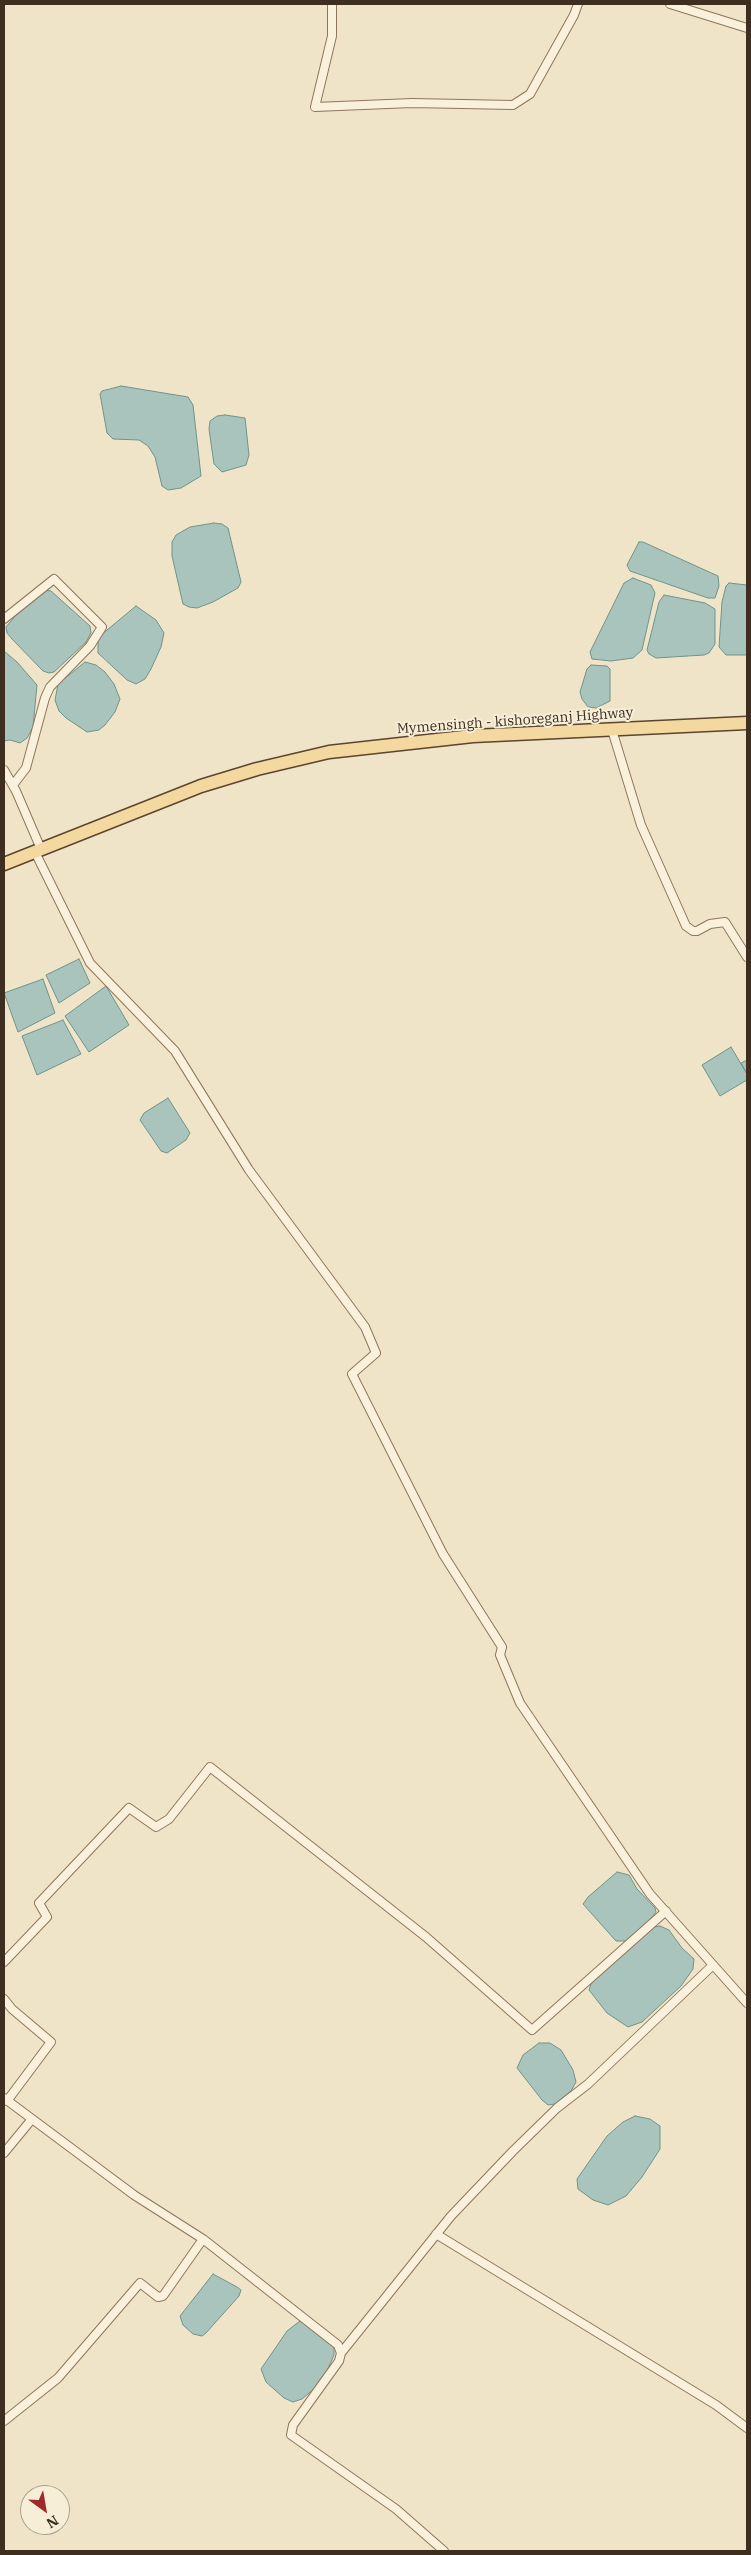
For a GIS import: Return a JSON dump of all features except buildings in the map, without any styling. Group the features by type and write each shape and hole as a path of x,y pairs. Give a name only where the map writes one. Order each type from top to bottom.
{"main road":[{"name":"Mymensingh - kishoreganj Highway","path":"4,864 201,786 308,756 364,746 473,736 747,723"}],"street":[{"path":"332,4 332,36 315,107 412,103 513,106 530,94 574,16 578,4"},
{"path":"670,4 747,28"},
{"path":"4,619 54,579 102,627 90,646 50,687 44,698 26,768 13,785"},
{"path":"612,730 640,825 686,926 697,931 710,924 725,922 747,957"},
{"path":"4,770 13,785 38,851 90,962 175,1051 249,1170 365,1328 376,1353 352,1374 443,1554 502,1647 500,1655 520,1703 650,1894 747,2003"},
{"path":"4,1962 47,1917 39,1903 129,1808 156,1827 169,1819 210,1766 426,1937 532,2030 666,1911"},
{"path":"444,2551 396,2509 291,2435 293,2424 334,2370 341,2353 450,2216 557,2108 588,2084 713,1965"},
{"path":"4,1999 51,2042 6,2099 134,2195 203,2239 309,2321 338,2345 341,2353"},
{"path":"4,2153 32,2119"},
{"path":"436,2234 716,2405 747,2428"},
{"path":"4,2421 58,2378 140,2283 158,2297 163,2296 203,2239"}],"water":[{"path":"121,386 188,397 193,405 201,476 181,488 168,490 162,486 155,457 148,446 139,440 113,439 107,433 100,394 102,391"},
{"path":"225,415 245,418 249,455 246,465 222,472 214,464 209,429 210,421 217,416"},
{"path":"214,523 222,524 228,528 241,582 238,588 213,602 197,608 189,607 183,604 172,556 172,542 176,535 190,527"},
{"path":"639,542 643,542 718,576 719,586 715,598 708,598 630,571 627,565"},
{"path":"633,578 651,585 655,593 642,650 633,658 611,661 592,659 590,652 624,583"},
{"path":"729,583 747,585 747,655 726,655 719,647 722,602 726,586"},
{"path":"44,590 51,591 90,626 91,633 86,642 54,672 49,673 43,671 12,639 7,633 6,627 16,615"},
{"path":"664,595 705,603 715,609 715,644 709,653 704,655 656,658 649,654 647,650 659,602"},
{"path":"136,606 156,620 164,633 161,647 151,669 145,679 136,684 127,680 98,653 98,641 101,635"},
{"path":"4,651 17,662 37,685 33,727 27,738 20,743 10,740 4,741"},
{"path":"85,662 96,665 105,672 114,684 120,699 115,712 105,725 99,730 87,732 59,711 55,700 58,684"},
{"path":"591,665 607,666 610,669 610,701 596,708 588,707 582,699 580,692 587,669"},
{"path":"79,959 90,983 59,1003 46,975"},
{"path":"43,979 55,1013 18,1032 4,993"},
{"path":"106,986 129,1025 89,1052 65,1016"},
{"path":"63,1020 81,1054 37,1075 22,1036"},
{"path":"731,1047 747,1074 747,1080 720,1096 702,1065"},
{"path":"747,1060 747,1074 741,1063"},
{"path":"168,1098 190,1133 186,1140 167,1153 161,1151 140,1120 144,1113"},
{"path":"617,1872 629,1875 637,1889 655,1908 656,1912 646,1925 627,1941 616,1941 583,1904 588,1897"},
{"path":"660,1926 669,1930 682,1948 694,1959 693,1969 681,1986 642,2022 628,2027 607,2013 589,1990 592,1981 654,1927"},
{"path":"539,2043 550,2043 561,2050 573,2070 576,2082 571,2091 555,2104 548,2105 542,2100 517,2068 523,2055"},
{"path":"635,2116 650,2119 660,2126 660,2149 642,2177 626,2196 608,2205 593,2200 578,2189 577,2179 607,2136 623,2122"},
{"path":"213,2274 241,2290 239,2296 206,2333 202,2336 193,2334 183,2325 180,2316"},
{"path":"300,2321 308,2323 334,2346 334,2355 322,2382 302,2399 293,2402 284,2398 266,2382 261,2369 287,2331"}]}
